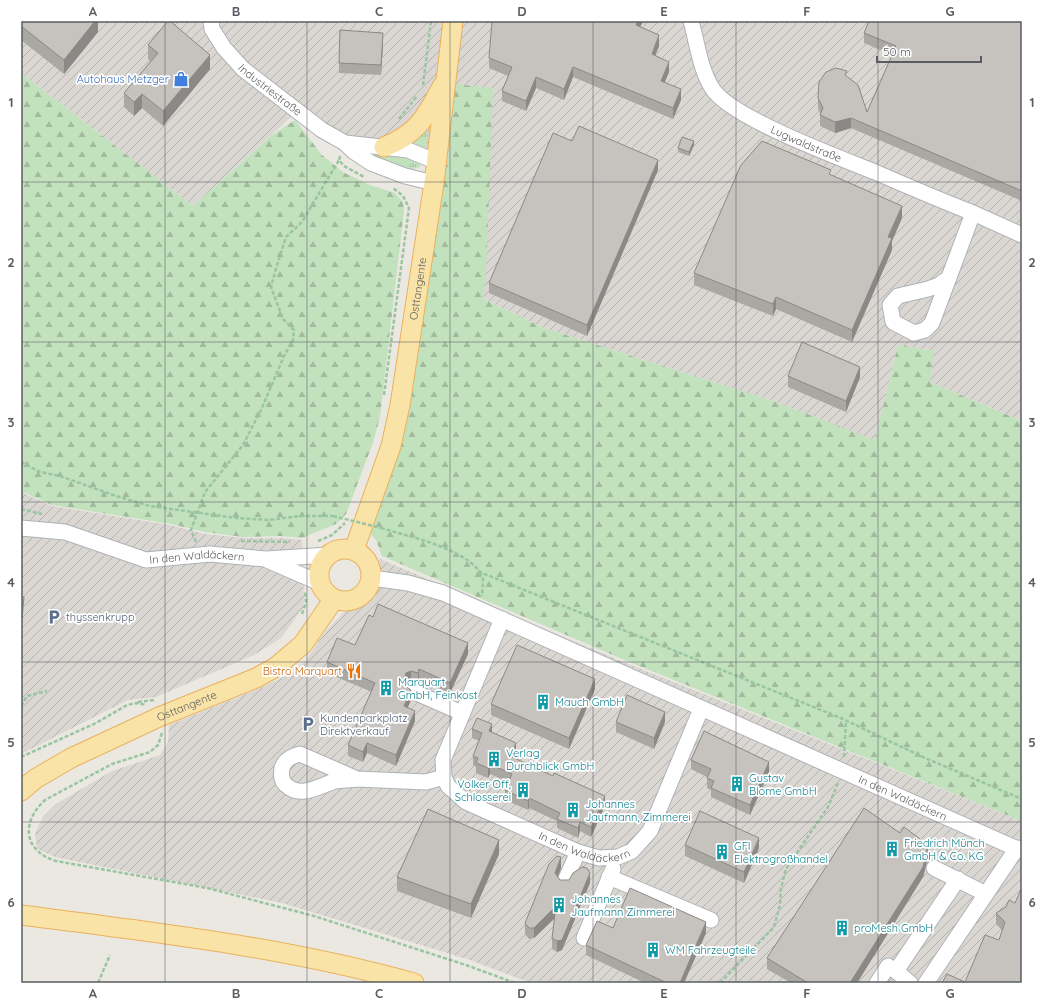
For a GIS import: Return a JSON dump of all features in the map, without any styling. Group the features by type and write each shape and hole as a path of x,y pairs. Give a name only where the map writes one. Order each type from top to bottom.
{"main road":[{"name":"Osttangente","path":"354,550 391,446 400,406 437,162 453,21"},
{"path":"384,146 401,140 415,129 428,112 448,75"},
{"path":"322,548 336,551 345,549 354,550 360,553 367,561 372,572 372,578 370,586 364,594 357,599 342,602 334,599 323,590 320,583 322,548"},
{"name":"Osttangente","path":"21,792 35,779 50,769 159,717 256,678 276,667 303,644 334,599"},
{"path":"21,915 228,942 329,961 414,983"}],"street":[{"name":"Industriestraße","path":"211,21 212,29 224,48 243,69 322,130 345,143 352,151 370,163 405,176 434,183"},
{"name":"Lugwaldstraße","path":"691,21 703,65 712,88 731,106 767,126 806,144 973,213 1022,235"},
{"name":"Industriestraße","path":"345,143 384,146 408,150 437,162"},
{"path":"948,278 973,213"},
{"name":"In den Waldäckern","path":"21,528 65,532 146,560 210,554 266,559 296,557 322,548"},
{"path":"266,559 320,583"},
{"name":"In den Waldäckern","path":"372,578 425,587 477,608 1019,849 986,894 926,983"},
{"path":"357,779 426,782 444,777 443,760 502,619"},
{"path":"412,691 462,713"},
{"name":"In den Waldäckern","path":"444,777 448,786 466,802 578,852 599,858 618,857 632,850 650,831 701,708"},
{"path":"564,883 578,852"},
{"path":"584,938 618,857"},
{"path":"934,868 986,894"},
{"path":"609,877 711,920"},
{"path":"896,971 958,879"},
{"path":"877,983 888,966 910,983"}],"path":[{"path":"423,89 431,21"},
{"path":"396,122 418,94"},
{"path":"202,541 196,542 191,530 204,492 243,445 261,410 284,356 293,340 294,330 283,319 271,287 286,238 302,222 339,160 345,143"},
{"path":"339,160 349,170 370,179"},
{"path":"383,400 409,208 404,196 391,186"},
{"path":"21,462 40,472 60,476 116,496 150,506 196,512 213,516 268,520 299,516 333,516 419,539 465,558 480,572 680,652 846,722 925,758 1022,799"},
{"path":"322,548 332,535 344,526 350,513"},
{"path":"237,541 300,544 296,557"},
{"path":"294,572 296,580 306,593 306,602 302,615"},
{"path":"477,608 483,591 483,579 480,572"},
{"path":"21,706 27,696 47,691"},
{"path":"21,757 96,723 127,705 160,698"},
{"path":"127,705 137,703 146,705 153,709 159,717 163,734 158,745 150,752 112,764 45,800 39,806 30,823 29,832 31,843 36,851 44,857 56,861 207,888 314,916 466,965 515,983"},
{"path":"720,983 774,927 780,905 786,869 828,807 843,772 846,722"},
{"path":"98,983 110,955"}],"shaded area":[{"path":"21,21 1022,21 1022,421 930,382 933,351 898,345 875,441 773,401 544,328 483,299 467,214 434,199 441,155 339,134 301,108 193,206 21,73"},
{"path":"21,492 52,506 170,525 205,534 244,538 281,538 302,540 303,608 281,638 254,655 156,697 128,700 21,754"},
{"path":"380,559 621,661 1022,821 1022,983 531,983 467,959 282,903 55,857 37,849 35,833 43,817 56,804 112,771 160,755 168,742 169,725 263,687 293,672 306,660 325,632 350,606 370,595 377,580"}],"green space":[{"path":"21,73 193,206 272,135 295,120 322,155 343,172 370,185 395,193 403,202 404,211 380,417 373,443 346,514 336,524 302,538 280,536 243,537 205,532 171,524 52,505 21,491"},
{"path":"453,84 493,88 486,273 483,299 544,328 773,401 875,440 898,345 934,351 930,382 1022,421 1022,821 622,659 382,556 376,540 367,530 427,290 449,150"},
{"path":"429,124 426,148 409,144"},
{"path":"371,152 403,156 415,160 420,164 420,167 410,170 370,156"}],"building":[{"path":"21,21 95,21 64,60 21,26"},
{"path":"168,21 170,21 210,55 163,111 142,94 134,102 124,93 158,53 148,45"},
{"path":"492,21 638,21 636,25 659,35 652,54 669,62 661,81 681,89 673,108 573,67 564,89 536,77 526,101 502,91 512,67 489,58"},
{"path":"869,21 1022,21 1022,191 851,118 835,122 820,115 823,108 818,98 819,82 826,72 836,68 847,71 845,75 858,85 867,112 896,46 864,33"},
{"path":"340,30 383,33 381,65 339,63"},
{"path":"579,126 658,160 587,325 489,283 553,133 572,141"},
{"path":"682,137 694,141 689,152 678,148"},
{"path":"762,141 831,170 829,174 902,206 888,237 892,238 852,330 776,297 773,304 694,273 741,165"},
{"path":"802,342 860,367 846,401 788,376"},
{"path":"21,596 24,597 21,630"},
{"name":"Marquart GmbH, Feinkost","path":"378,604 468,643 450,683 419,669 418,673 411,671 406,673 403,682 405,686 411,690 404,706 415,711 396,755 367,743 363,752 348,745 375,683 327,662 337,638 355,645 369,615 373,617"},
{"name":"Mauch GmbH","path":"517,645 595,679 569,738 491,704"},
{"path":"627,695 665,712 654,738 616,722"},
{"path":"477,718 492,724 489,731 516,743 510,756 553,776 554,773 605,796 591,827 580,822 578,828 557,819 560,813 529,798 528,801 505,790 512,774 490,764 488,768 476,763 478,758 473,756 482,733 472,729"},
{"path":"704,731 769,762 750,805 711,788 714,781 707,778 711,769 691,760"},
{"name":"proMesh GmbH","path":"864,808 900,833 904,827 928,845 923,867 850,983 808,983 767,958"},
{"path":"428,809 499,840 471,904 397,877"},
{"name":"GFI Elektrogroßhandel","path":"700,811 759,838 744,872 685,845"},
{"name":"Johannes Jaufmann Zimmerei","path":"557,856 561,857 555,873 560,880 569,880 573,873 582,867 587,868 590,873 562,940 557,941 552,938 556,906 534,928 529,928 525,923 549,864"},
{"path":"1022,887 1022,983 942,983 947,974 965,982 985,935 999,940 1005,922 996,913 1006,907 1009,900 1015,903"},
{"name":"WM Fahrzeugteile","path":"630,888 706,922 680,983 667,983 586,945 597,921 613,928"}],"place":[{"name":"Autohaus Metzger","path":"181,79"},
{"name":"thyssenkrupp","path":"54,617"},
{"name":"Bistro Marquart","path":"354,671"},
{"name":"Marquart GmbH, Feinkost","path":"386,688"},
{"name":"Mauch GmbH","path":"543,702"},
{"name":"Kundenparkplatz Direktverkauf","path":"308,724"},
{"name":"Verlag Durchblick GmbH","path":"494,759"},
{"name":"Gustav Blome GmbH","path":"737,784"},
{"name":"Volker Off, Schlosserei","path":"523,790"},
{"name":"Johannes Jaufmann, Zimmerei","path":"573,810"},
{"name":"Friedrich Münch GmbH & Co. KG","path":"892,849"},
{"name":"GFI Elektrogroßhandel","path":"722,852"},
{"name":"Johannes Jaufmann Zimmerei","path":"559,905"},
{"name":"proMesh GmbH","path":"842,928"},
{"name":"WM Fahrzeugteile","path":"653,950"}]}
